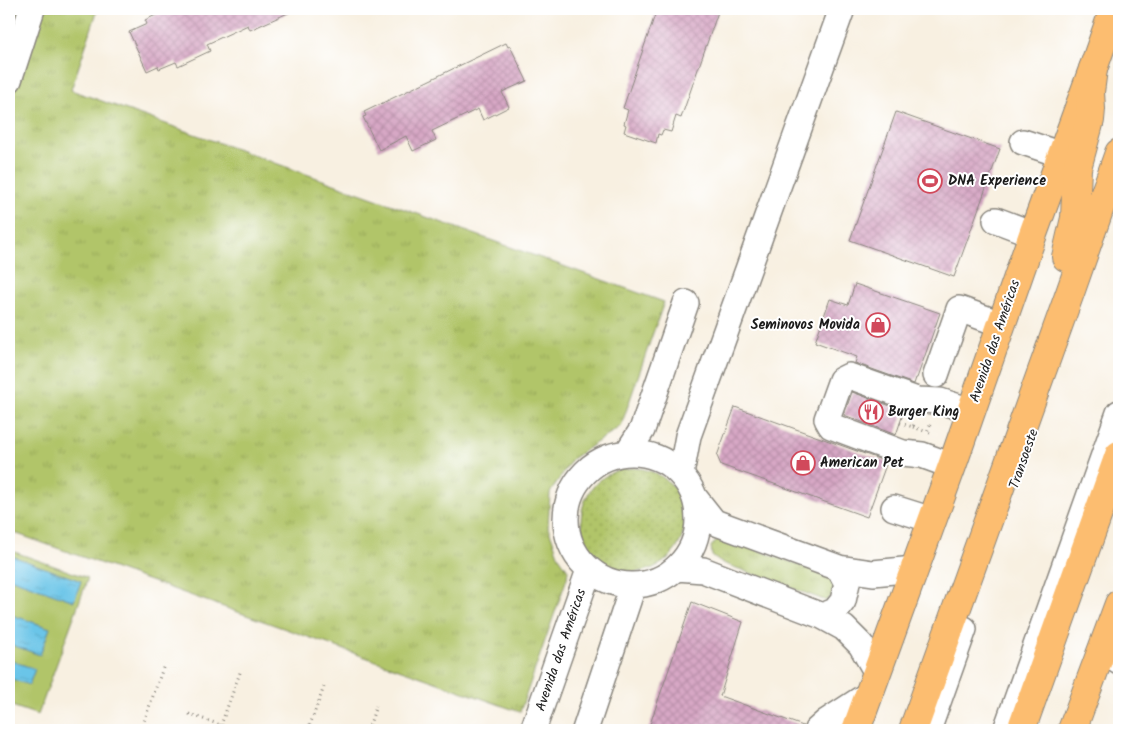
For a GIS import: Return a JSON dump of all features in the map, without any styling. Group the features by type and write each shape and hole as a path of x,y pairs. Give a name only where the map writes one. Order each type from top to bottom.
{"main road":[{"name":"Avenida das Américas","path":"856,730 1114,9"},
{"path":"1071,290 1066,260 1075,218 1077,168 1090,120 1090,92 1093,70"},
{"path":"913,730 1119,152"},
{"path":"1022,730 1119,455"},
{"path":"1068,602 1093,561 1119,499"},
{"path":"1072,730 1111,655 1118,612"}],"street":[{"path":"9,80 32,9"},
{"path":"681,474 688,436 842,9"},
{"path":"1024,142 1062,154"},
{"name":"Transoeste","path":"928,730 1118,194"},
{"path":"996,220 1033,234"},
{"path":"627,453 642,430 686,303"},
{"path":"936,375 959,309 1001,324"},
{"path":"952,466 922,455 903,452 831,426 827,419 841,380 850,376 918,400 940,401 970,412"},
{"path":"1006,730 1119,413"},
{"path":"695,498 698,517 696,536 689,553 677,568 649,584 633,586 617,584 602,579 589,570 574,554 567,533 566,512 572,491 584,473 601,460 622,453 644,453 664,460 681,474 695,498 714,522 839,568 873,574 914,569"},
{"path":"894,508 932,520"},
{"path":"677,568 703,570 822,616 844,628 861,645 873,684 817,730"},
{"path":"822,616 835,611 843,601 847,583 839,568"},
{"name":"Avenida das Américas","path":"533,730 589,570"},
{"path":"585,730 633,586"}],"path":[{"path":"913,427 927,432"},
{"path":"141,730 164,665"},
{"path":"219,730 241,670"},
{"path":"308,730 324,687"},
{"path":"368,730 376,706"},
{"path":"189,714 235,730"}],"green space":[{"path":"9,9 98,9 71,90 664,302 621,426 572,459 550,493 548,527 559,557 568,570 567,578 520,712 9,531"},
{"path":"633,468 653,472 670,483 681,500 685,520 681,540 670,557 653,568 633,572 613,568 596,557 585,540 581,520 585,500 596,483 613,472"},
{"path":"718,540 730,540 835,578 841,584 827,601 720,562 712,556 711,546"},
{"path":"9,550 88,578 38,715 9,705"}],"water":[{"path":"9,555 81,581 74,601 9,578"},
{"path":"9,614 50,628 40,655 9,644"},
{"path":"9,660 35,669 29,685 9,678"}],"building":[{"path":"169,9 297,9 250,30 248,25 207,44 210,51 178,66 176,62 159,69 158,66 147,71 129,32 147,24 145,20"},
{"path":"657,9 719,9 681,118 676,116 671,132 663,130 661,135 658,134 656,143 624,132 628,110 623,108"},
{"path":"506,43 508,47 510,46 527,81 502,92 509,107 483,120 478,109 432,131 436,140 413,151 406,136 379,150 363,117 366,116 364,112"},
{"name":"DNA Experience","path":"896,112 1000,149 954,277 850,240"},
{"name":"Seminovos Movida","path":"855,284 940,313 914,384 855,363 857,357 815,342 830,299 848,305"},
{"name":"Burger King","path":"852,392 904,411 896,435 844,415"},
{"name":"American Pet","path":"735,407 887,462 867,517 721,465 717,456"},
{"path":"692,602 743,622 720,696 803,726 803,730 648,730"}],"place":[{"name":"DNA Experience","path":"930,181"},
{"name":"Seminovos Movida","path":"878,325"},
{"name":"Burger King","path":"871,412"},
{"name":"American Pet","path":"803,463"}]}
